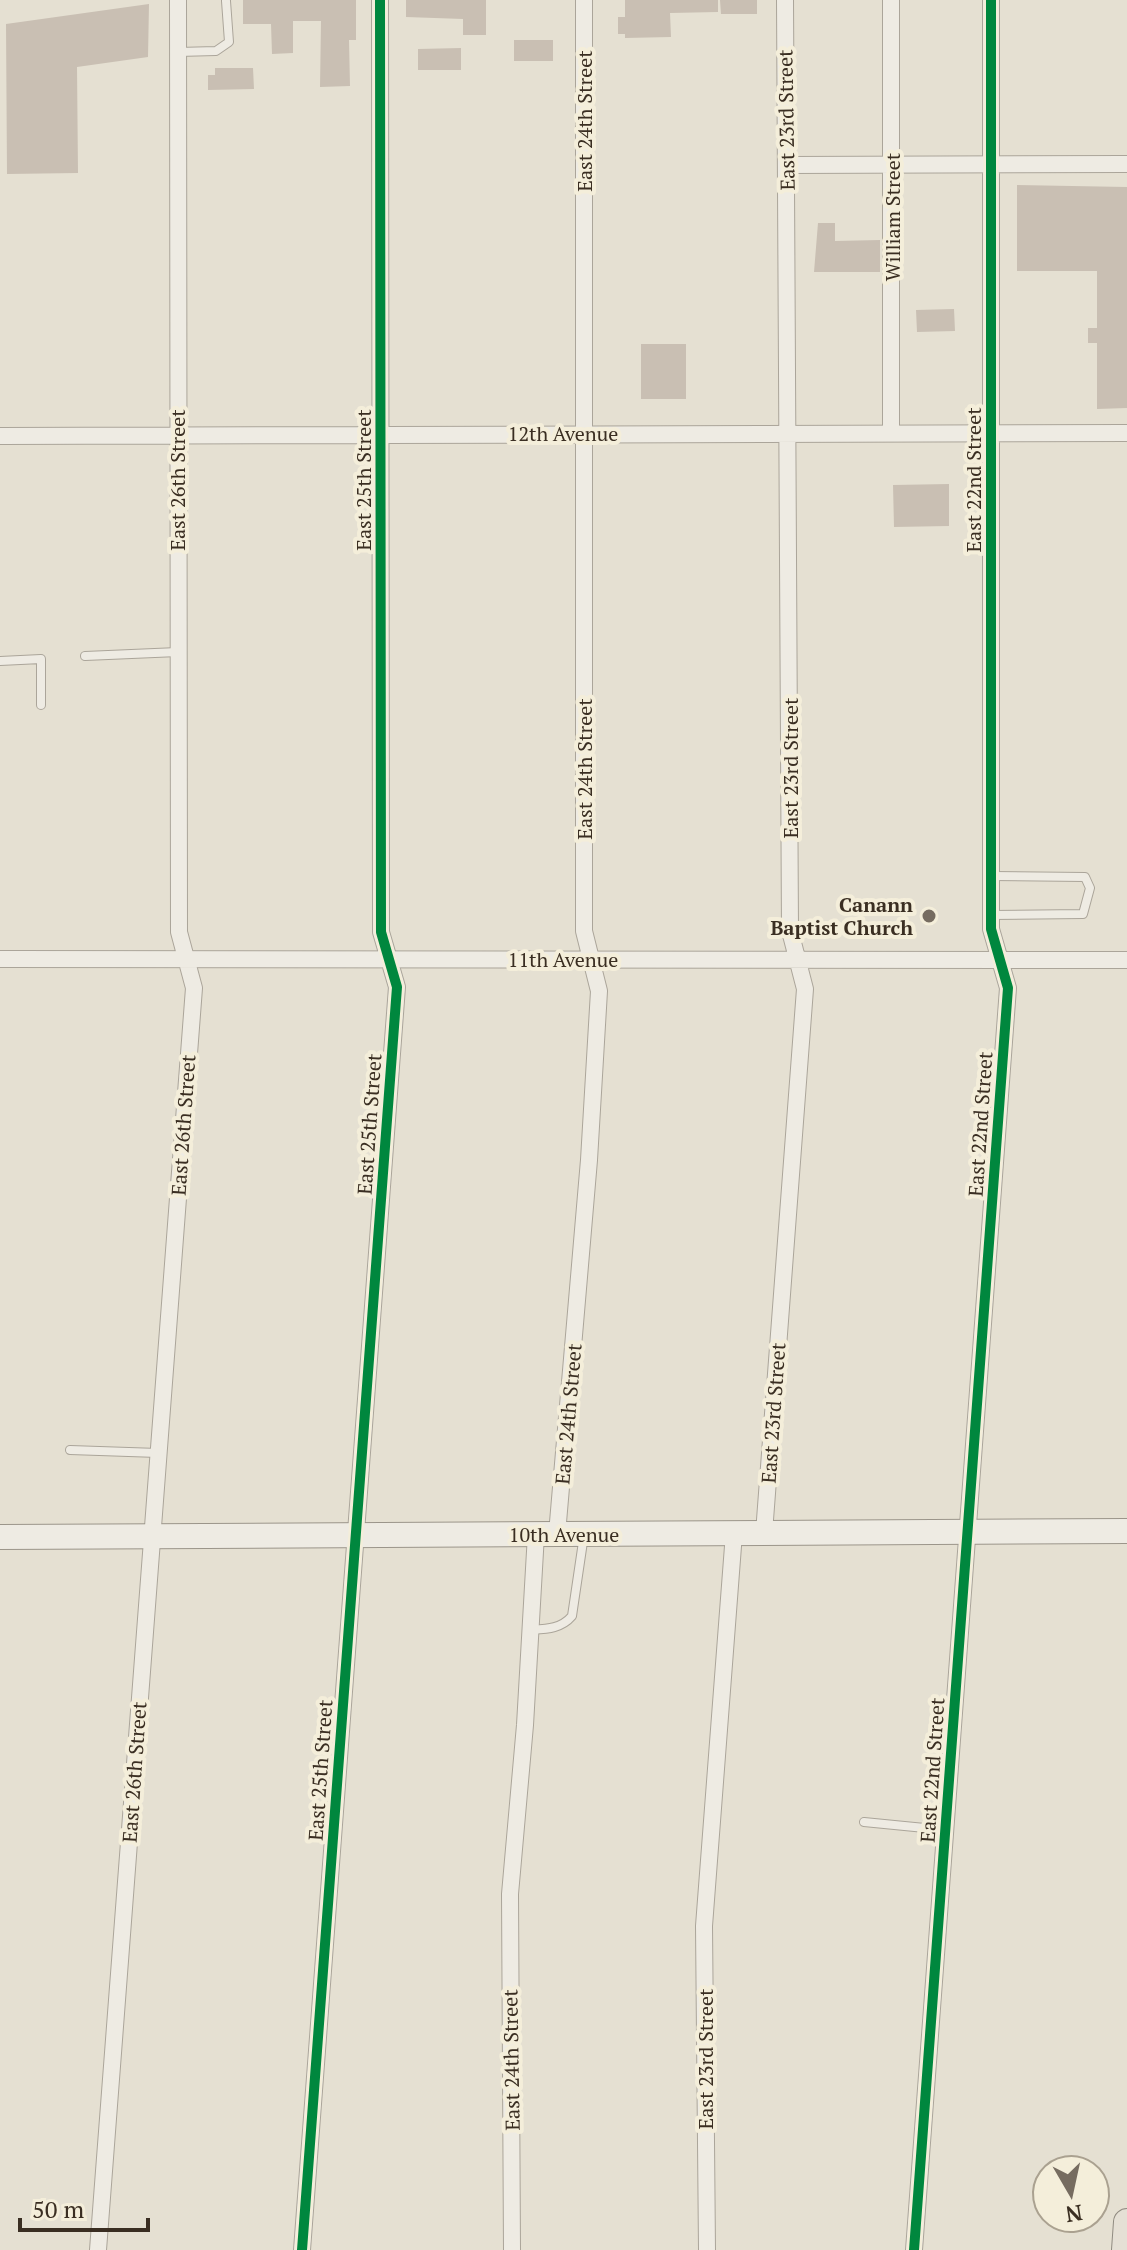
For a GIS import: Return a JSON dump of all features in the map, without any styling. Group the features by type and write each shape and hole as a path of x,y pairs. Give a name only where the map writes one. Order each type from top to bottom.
{"main road":[{"name":"10th Avenue","path":"0,1537 1127,1531"},
{"path":"1125,2250 1127,2222"}],"street":[{"name":"East 26th Street","path":"98,2250 194,988 179,932 178,0"},
{"name":"East 25th Street","path":"302,2250 397,987 381,932 380,0"},
{"name":"East 24th Street","path":"512,2250 510,1894 530,1630 546,1534 591,1129 599,991 584,931 584,0"},
{"name":"East 23rd Street","path":"764,1533 805,989 790,931 790,433 785,0"},
{"name":"William Street","path":"891,0 891,433"},
{"name":"East 22nd Street","path":"914,2250 1008,988 991,929 991,0"},
{"path":"787,165 1127,164"},
{"name":"12th Avenue","path":"0,436 584,432 1127,433"},
{"name":"11th Avenue","path":"0,959 1127,960"},
{"name":"East 23rd Street","path":"707,2250 704,1926 734,1533"}],"lane":[{"path":"178,52 216,51 229,42 226,1"},
{"path":"85,656 178,652"},
{"path":"0,661 41,659 41,705"},
{"path":"991,876 1085,877 1090,888 1083,914 991,915"},
{"path":"70,1450 158,1453"},
{"path":"530,1630 550,1629 572,1616 584,1534"},
{"path":"864,1822 946,1830"}],"building":[{"path":"243,0 356,0 356,40 349,40 350,86 320,87 321,21 293,21 293,53 272,54 271,24 243,24"},
{"path":"406,0 486,0 486,35 463,35 463,19 406,17"},
{"path":"625,0 718,0 718,12 670,13 671,37 625,38 625,34 618,34 618,17 625,17"},
{"path":"720,0 757,0 757,14 721,14"},
{"path":"149,4 148,57 77,67 78,173 7,174 6,24"},
{"path":"514,40 553,40 553,61 514,61"},
{"path":"461,48 461,70 418,70 418,49"},
{"path":"215,68 253,68 254,89 208,90 208,75 215,75"},
{"path":"1017,185 1127,187 1127,408 1097,409 1097,343 1088,343 1088,328 1097,328 1097,271 1017,271"},
{"path":"818,223 835,223 835,241 880,240 880,272 814,272"},
{"path":"954,309 955,331 917,332 916,310"},
{"path":"641,344 686,344 686,399 641,399"},
{"path":"949,484 949,526 894,527 893,485"}],"cycle path":[{"path":"302,2250 397,987 381,932 380,0"},
{"path":"914,2250 1008,988 991,929 991,0"}],"place":[{"name":"Canann Baptist Church","path":"929,916"}]}
